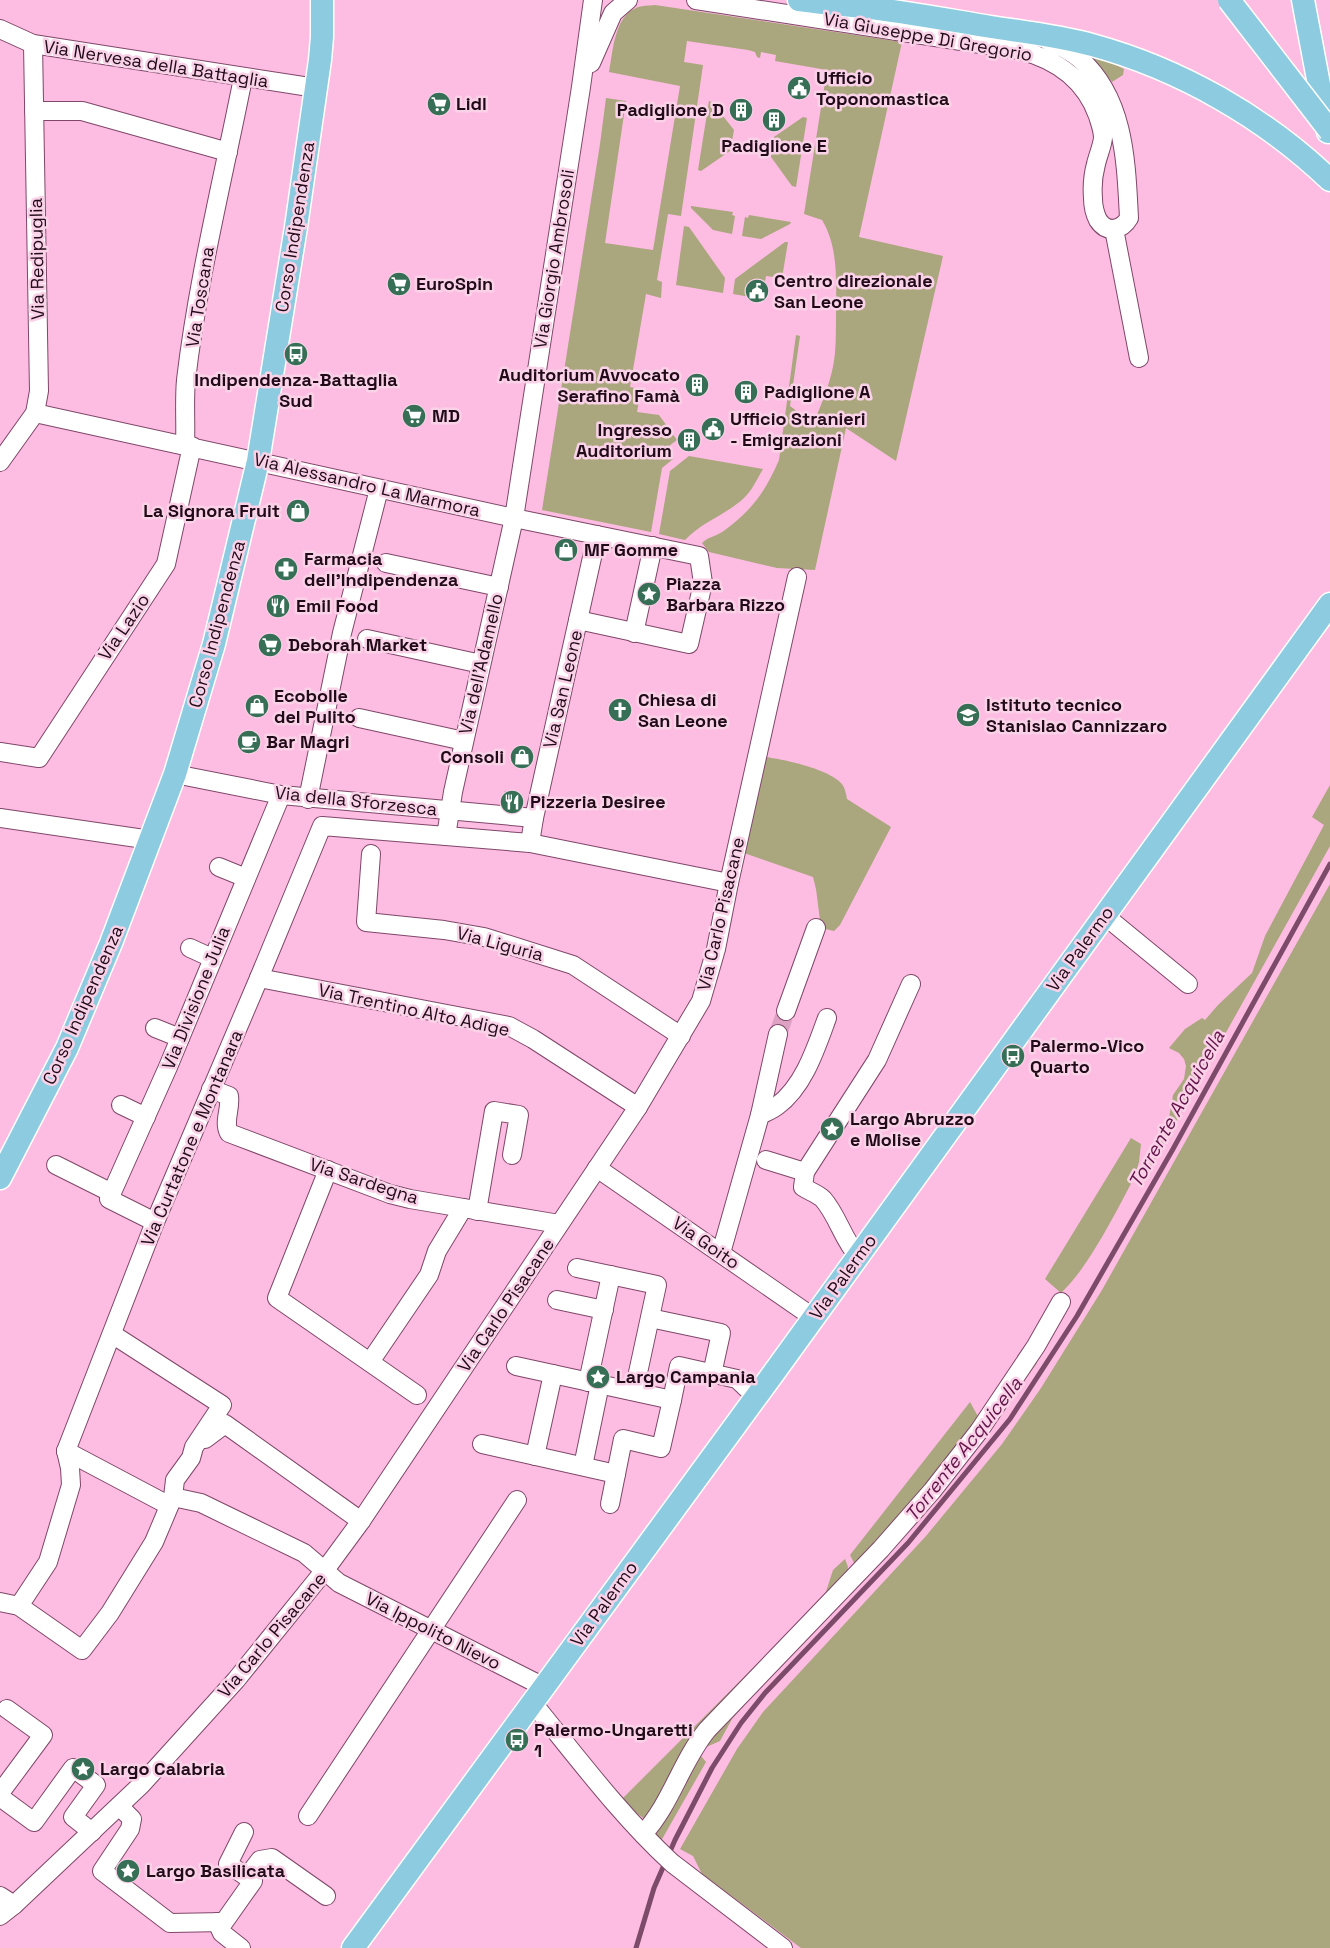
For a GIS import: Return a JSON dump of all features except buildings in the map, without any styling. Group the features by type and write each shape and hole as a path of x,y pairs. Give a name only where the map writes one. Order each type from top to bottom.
{"main road":[{"path":"322,0 322,37"},
{"path":"322,37 332,0"},
{"path":"1229,0 1330,131"},
{"path":"1302,0 1330,141"},
{"path":"813,1 1030,33 1090,45 1126,56 1190,82 1250,116 1311,162 1330,180"},
{"name":"Corso Indipendenza","path":"0,1178 67,1048 111,943 175,774 214,644 258,461 296,227 322,37"},
{"name":"Via Palermo","path":"353,1948 814,1318 1104,914 1330,604"}],"street":[{"name":"Via Giorgio Ambrosoli","path":"514,518 582,86 593,0"},
{"name":"Via Giuseppe Di Gregorio","path":"696,0 1020,50 1049,60 1084,88 1096,110 1103,136 1093,180 1093,198 1098,220 1114,229 1121,228 1129,218 1122,141 1112,101 1092,72 1079,58 1030,33"},
{"path":"582,86 608,23 624,2"},
{"name":"Via Nervesa della Battaglia","path":"0,29 33,44 316,88"},
{"name":"Via Redipuglia","path":"0,462 35,413 39,391 33,44"},
{"name":"Via Toscana","path":"189,446 186,382 215,208 222,184 243,78"},
{"path":"34,111 82,111 228,152"},
{"path":"1114,229 1139,358"},
{"name":"Via Alessandro La Marmora","path":"35,413 379,489 699,556 703,583 689,644 634,632"},
{"name":"Via Lazio","path":"0,752 39,758 166,564 189,446"},
{"path":"308,799 342,633 379,489"},
{"name":"Via dell'Adamello","path":"449,811 514,518"},
{"name":"Via San Leone","path":"530,843 597,535"},
{"path":"578,620 634,632 652,546"},
{"path":"386,563 499,586"},
{"name":"Via Carlo Pisacane","path":"0,1916 7,1900 92,1832 142,1785 236,1680 326,1570 361,1522 638,1107 681,1036 701,1001 716,949 797,578"},
{"path":"367,639 481,664"},
{"path":"359,718 464,741"},
{"name":"Via della Sforzesca","path":"175,774 308,799 449,811 446,836 322,826"},
{"name":"Via Divisione Julia","path":"111,1196 180,1038 281,795"},
{"path":"449,811 534,818"},
{"path":"0,818 151,840"},
{"name":"Via Curtatone e Montanara","path":"66,1451 155,1222 322,826"},
{"path":"446,836 530,843 729,883"},
{"name":"Via Liguria","path":"371,854 366,922 444,930 484,937 573,965 681,1036"},
{"path":"219,867 246,878"},
{"path":"1104,914 1188,984"},
{"path":"786,1011 816,928"},
{"path":"190,948 212,958"},
{"name":"Via Trentino Alto Adige","path":"259,978 508,1026 533,1039 638,1107"},
{"path":"858,1256 852,1250 836,1216 822,1198 803,1187 805,1172 877,1060 911,984"},
{"path":"760,1115 776,1107 787,1097 799,1081 816,1050 827,1018"},
{"path":"156,1028 180,1038"},
{"path":"721,1253 760,1115 778,1034"},
{"name":"Via Sardegna","path":"212,1089 229,1096 231,1107 226,1119 226,1127 229,1133 390,1194 470,1210 559,1224"},
{"path":"120,1105 146,1117"},
{"path":"370,1362 429,1275 437,1251 470,1210 494,1111 519,1116 512,1155"},
{"path":"766,1160 805,1172"},
{"path":"56,1165 155,1222"},
{"name":"Via Goito","path":"597,1168 814,1318"},
{"path":"328,1170 277,1298 418,1395"},
{"path":"577,1268 657,1284 634,1391"},
{"path":"583,1466 604,1310 611,1275"},
{"path":"557,1300 604,1310"},
{"path":"643,1834 663,1808 691,1753 703,1735 787,1645 882,1549 964,1450 1036,1346 1061,1302"},
{"path":"650,1318 721,1333 712,1374"},
{"path":"0,1602 19,1606 82,1650 110,1613 154,1542 170,1501 175,1480 191,1458 194,1447 222,1405 112,1334"},
{"path":"516,1366 672,1400"},
{"path":"610,1504 623,1440 661,1448 679,1366 738,1379 756,1397"},
{"path":"535,1456 553,1374"},
{"path":"194,1447 225,1424 361,1522"},
{"path":"482,1444 616,1474"},
{"path":"19,1606 48,1562 71,1485 66,1451"},
{"name":"Via Ippolito Nievo","path":"66,1451 170,1501 201,1503 304,1553 326,1570 339,1584 431,1629 538,1694"},
{"path":"308,1816 517,1500"},
{"path":"538,1694 643,1834 657,1849 672,1863 783,1948"},
{"path":"0,1793 43,1735 7,1709"},
{"path":"0,1797 34,1822 73,1768 96,1785 73,1817 92,1832"},
{"path":"119,1806 132,1819 130,1829 102,1871 170,1923 224,1922 253,1882 228,1864 244,1832"},
{"path":"247,1877 260,1860 272,1858 326,1896"},
{"path":"217,1922 222,1933 241,1948"}],"shaded area":[{"path":"655,5 902,42 859,237 943,256 896,461 846,428 815,570 777,568 709,552 702,543 725,530 751,507 769,481 779,460 796,335 800,336 790,406 813,423 827,389 834,362 836,290 834,254 822,220 804,214 827,70 775,61 776,55 761,52 760,58 757,57 755,52 748,50 687,41 684,62 703,65 681,216 668,214 657,280 662,282 661,298 646,294 630,387 641,389 637,412 659,415 677,440 665,449 673,459 662,468 651,532 542,510 606,98 626,101 605,243 653,250 680,86 609,72 616,36 623,19 636,8"},
{"path":"1088,53 1116,61 1116,65 1124,69 1123,75 1112,82 1102,69 1088,58"},
{"path":"709,101 712,102 734,130 730,151 701,171 698,170"},
{"path":"803,117 807,118 796,187 792,186 771,157 774,137"},
{"path":"691,206 733,212 732,215 735,216 732,234 713,230"},
{"path":"749,215 791,222 761,239 742,236 745,217 748,218"},
{"path":"684,226 689,227 725,278 723,293 676,285"},
{"path":"785,242 788,242 782,278 766,276 762,299 733,294 735,279"},
{"path":"689,456 763,469 752,489 743,499 699,528 685,540 659,534 670,471"},
{"path":"766,757 818,770 836,779 845,789 847,799 891,827 840,925 834,931 821,928 813,877 744,853"},
{"path":"1330,785 1330,846 1142,1183 1162,1130 1169,1118 1173,1095 1184,1079 1186,1066 1184,1059 1179,1053 1169,1048 1185,1029 1202,1018 1205,1020 1252,973 1265,936 1324,825 1312,817"},
{"path":"1330,884 1330,1948 801,1948 702,1874 693,1856 680,1849 737,1749 763,1712 926,1536 1002,1444 1041,1388 1102,1290"},
{"path":"1131,1138 1141,1144 1135,1176 1092,1254 1082,1269 1061,1293 1045,1279"},
{"path":"1034,1361 1037,1363 992,1425 732,1719 720,1741 704,1748 701,1756 706,1762 661,1841 655,1832 700,1745"},
{"path":"970,1402 980,1420 856,1567 850,1555"},
{"path":"845,1559 848,1567 847,1575 823,1600 833,1570"},
{"path":"819,1599 823,1601 814,1610 808,1611"},
{"path":"798,1623 646,1820 620,1801"}],"waterway":[{"name":"Torrente Acquicella","path":"636,1948 654,1888 675,1840 712,1768 741,1723 765,1693 908,1543 1010,1419 1077,1316 1173,1149 1330,864"}],"tunnel":[{"path":"778,1034 786,1011"}],"place":[{"name":"Ufficio Toponomastica","path":"799,88"},
{"name":"Lidl","path":"439,104"},
{"name":"Padiglione D","path":"741,110"},
{"name":"Padiglione E","path":"774,120"},
{"name":"EuroSpin","path":"399,284"},
{"name":"Centro direzionale San Leone","path":"757,291"},
{"name":"Indipendenza-Battaglia Sud","path":"296,354"},
{"name":"Auditorium Avvocato Serafino Famà","path":"697,385"},
{"name":"Padiglione A","path":"746,392"},
{"name":"MD","path":"414,416"},
{"name":"Ufficio Stranieri - Emigrazioni","path":"713,429"},
{"name":"Ingresso Auditorium","path":"689,440"},
{"name":"La Signora Fruit","path":"298,511"},
{"name":"MF Gomme","path":"566,550"},
{"name":"Farmacia dell'Indipendenza","path":"286,569"},
{"name":"Piazza Barbara Rizzo","path":"649,594"},
{"name":"Emil Food","path":"278,606"},
{"name":"Deborah Market","path":"270,645"},
{"name":"Ecobolle del Pulito","path":"257,706"},
{"name":"Chiesa di San Leone","path":"620,710"},
{"name":"Istituto tecnico Stanislao Cannizzaro","path":"968,715"},
{"name":"Bar Magri","path":"249,742"},
{"name":"Consoli","path":"522,757"},
{"name":"Pizzeria Desiree","path":"512,802"},
{"name":"Palermo-Vico Quarto","path":"1013,1056"},
{"name":"Largo Abruzzo e Molise","path":"832,1129"},
{"name":"Largo Campania","path":"598,1377"},
{"name":"Palermo-Ungaretti 1","path":"517,1740"},
{"name":"Largo Calabria","path":"83,1769"},
{"name":"Largo Basilicata","path":"128,1871"}]}
